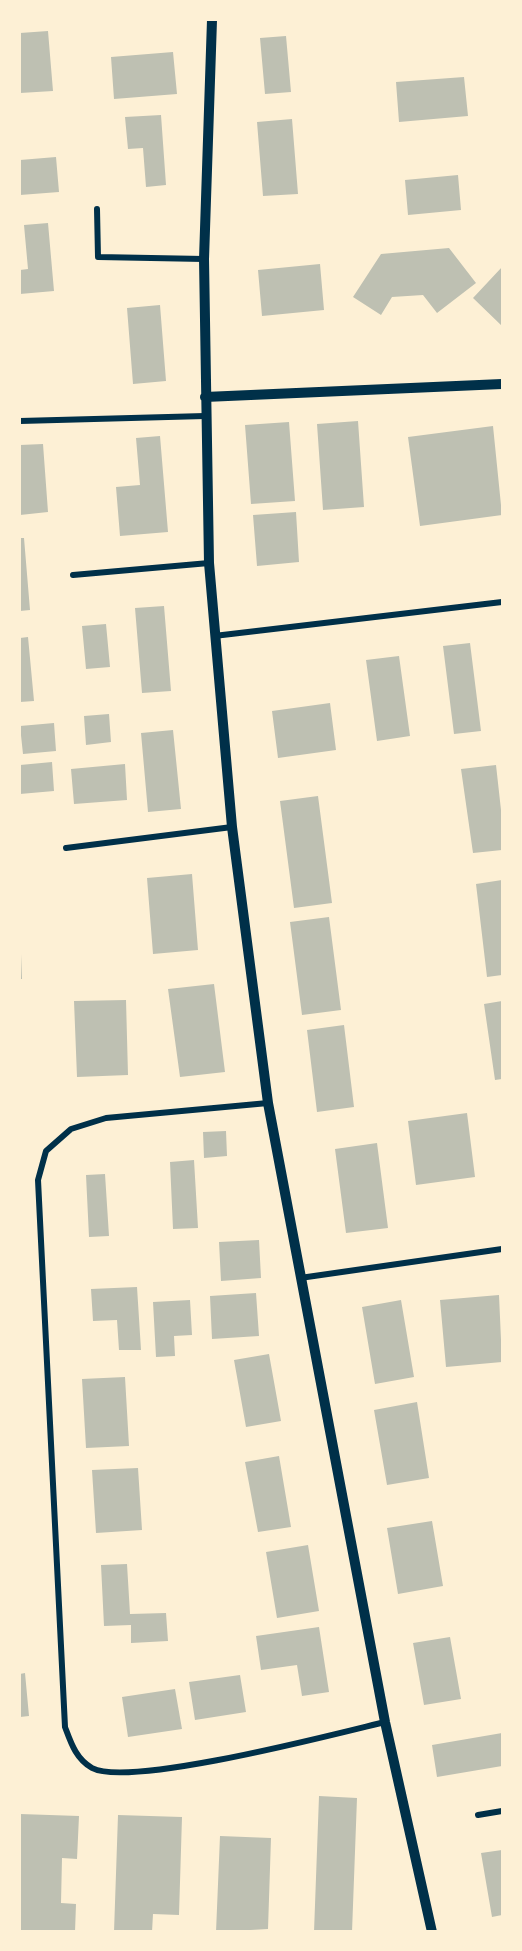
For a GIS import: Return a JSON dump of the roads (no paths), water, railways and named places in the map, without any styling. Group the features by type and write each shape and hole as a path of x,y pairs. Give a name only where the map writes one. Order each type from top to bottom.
{"street":[{"path":"212,20 204,259 205,416 209,563 232,827 268,1103 385,1722 432,1932"},
{"path":"97,209 98,257 204,259"},
{"path":"205,397 502,384"},
{"path":"20,421 205,416"},
{"path":"73,574 209,563"},
{"path":"214,636 502,602"},
{"path":"66,848 232,827"},
{"path":"268,1103 106,1118 71,1129 46,1151 38,1180 65,1727 77,1756 93,1769 122,1774 253,1753 385,1722"},
{"path":"300,1278 502,1248"},
{"path":"478,1815 502,1811"}]}
